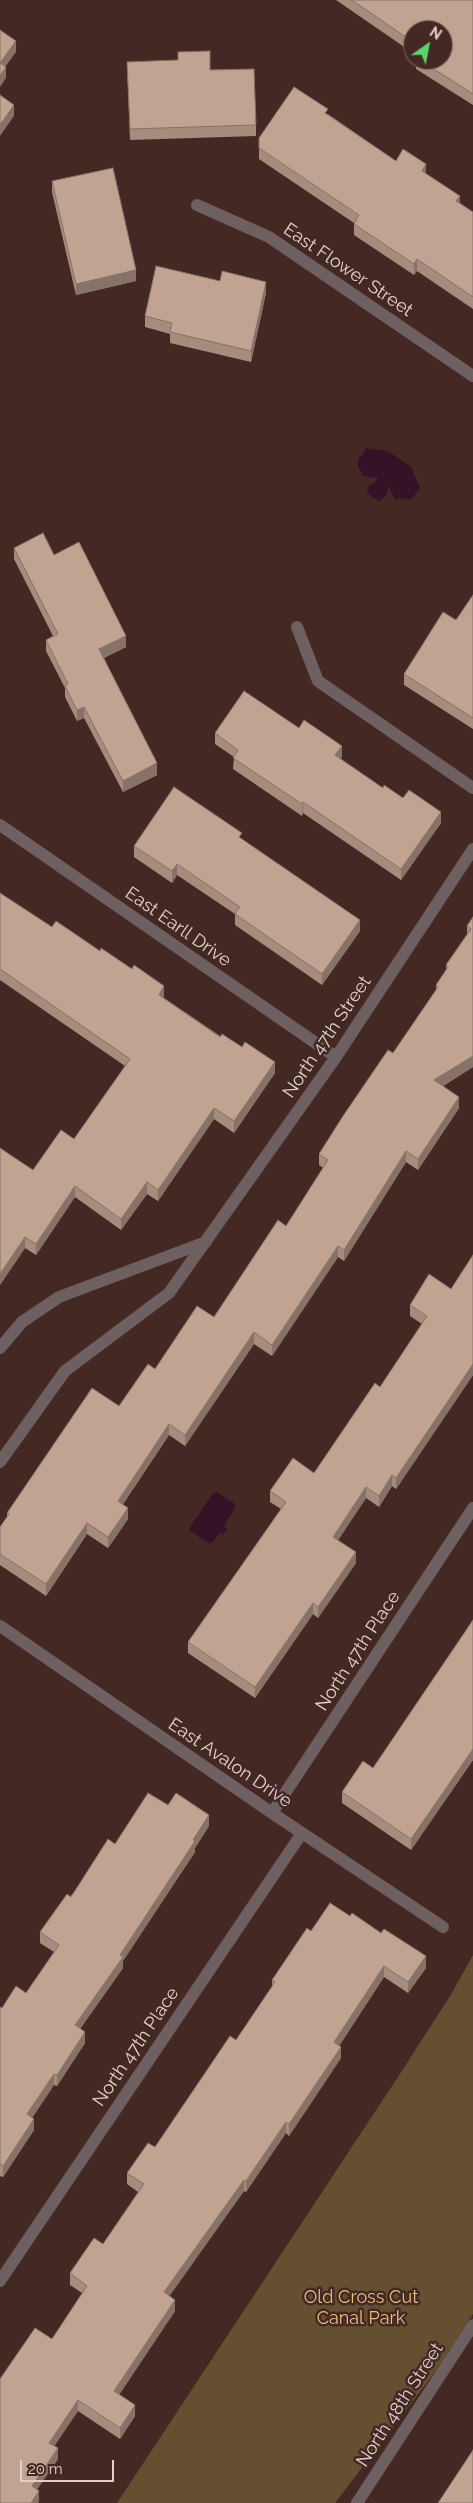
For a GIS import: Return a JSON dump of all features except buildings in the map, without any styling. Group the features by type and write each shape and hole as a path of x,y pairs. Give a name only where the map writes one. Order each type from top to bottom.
{"street":[{"name":"East Flower Street","path":"197,205 269,237 473,376"},
{"path":"297,627 318,680 473,788"},
{"name":"East Earll Drive","path":"0,825 336,1057"},
{"name":"North 47th Street","path":"0,1462 65,1371 169,1293 336,1057 473,849"},
{"path":"0,1348 22,1322 59,1297 206,1242"},
{"name":"North 47th Place","path":"272,1813 473,1508"},
{"name":"East Avalon Drive","path":"0,1626 272,1813 443,1927"},
{"name":"North 47th Place","path":"0,2281 302,1833"},
{"name":"North 48th Street","path":"356,2503 473,2325"}],"green space":[{"name":"Old Cross Cut Canal Park","path":"473,1955 473,2314 435,2372 335,2503 117,2503 394,2083 452,1993"}],"shaded area":[{"path":"365,448 388,451 411,467 420,488 410,500 399,498 395,500 389,486 386,496 379,501 367,493 369,485 378,478 362,476 362,472 358,468 358,459 364,453"},
{"path":"217,1492 235,1504 235,1508 224,1526 227,1529 223,1535 220,1533 212,1543 208,1543 190,1531 190,1527 213,1493"}]}
